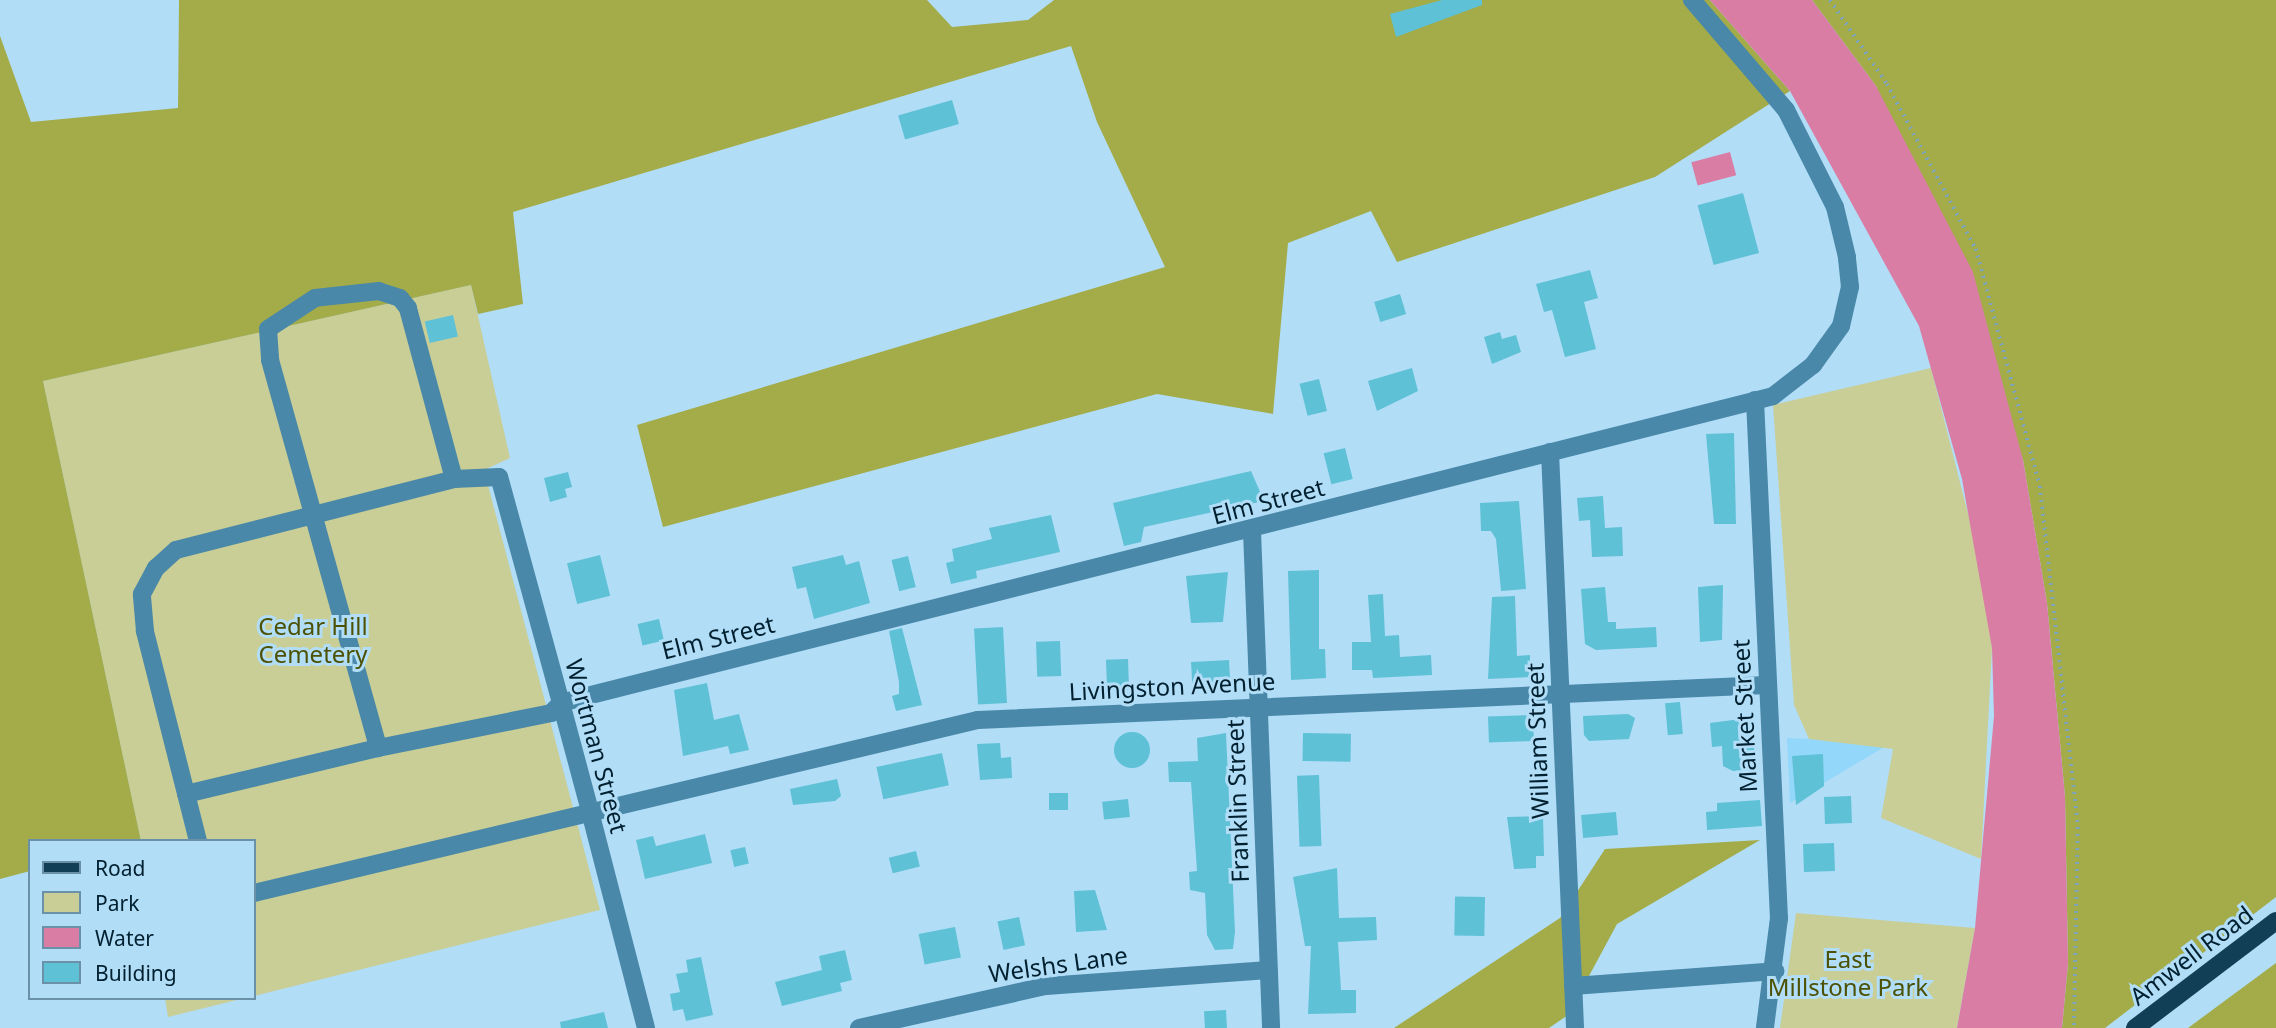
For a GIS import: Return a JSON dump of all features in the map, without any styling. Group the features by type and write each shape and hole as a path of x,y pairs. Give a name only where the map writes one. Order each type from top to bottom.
{"main road":[{"name":"Amwell Road","path":"2135,1028 2276,921"}],"street":[{"name":"Elm Street","path":"186,794 379,748 551,713 561,704 1252,531 1773,396 1813,365 1841,326 1850,287 1835,207 1786,110 1692,0"},
{"path":"197,839 145,631 142,594 156,568 176,550 314,516 454,480 400,298 379,291 315,298 268,329 270,359 314,516 379,748"},
{"name":"Market Street","path":"1755,400 1779,918 1765,1028"},
{"name":"William Street","path":"1550,452 1575,1028"},
{"name":"Wortman Street","path":"454,480 499,477 646,1028"},
{"name":"Franklin Street","path":"1252,531 1271,1028"},
{"name":"Livingston Avenue","path":"256,893 948,724 1258,705 1767,685"},
{"name":"Welshs Lane","path":"859,1028 1045,986 1268,970"},
{"path":"1573,986 1774,971"}],"path":[{"path":"1830,0 1887,84 1976,249 2040,486 2078,827 2074,1028"}],"shaded area":[{"path":"1787,738 1891,743 1790,803"}],"green space":[{"path":"179,0 927,0 952,27 1028,20 1054,0 1710,0 1790,91 1655,177 1397,262 1371,211 1288,243 1273,414 1157,394 663,527 637,425 1165,267 1097,122 1071,46 513,212 523,304 478,314 471,285 43,381 141,839 28,839 28,872 0,879 0,36 31,122 178,108"},
{"path":"1812,0 2276,0 2276,897 2105,1028 2062,1028 2068,963 2065,797 2047,603 2023,460 1876,86"},
{"name":"Cedar Hill Cemetery","path":"471,285 510,458 484,470 600,910 256,996 256,839 141,839 43,381"},
{"path":"1931,368 1979,557 1992,648 1981,859 1881,818 1893,749 1809,739 1794,705 1773,405"},
{"path":"1760,840 1617,924 1568,1015 1549,1028 1394,1028 1560,918 1605,849"},
{"name":"East Millstone Park","path":"1796,913 1975,928 1957,1028 1780,1028"},
{"path":"2276,963 2276,1028 2188,1028"},
{"path":"165,1000 237,1000 168,1017"}],"water":[{"path":"1710,0 1812,0 1876,86 1973,272 2023,460 2047,603 2065,797 2068,963 2062,1028 1957,1028 1975,928 1994,716 1992,648 1962,479 1919,326 1790,91"},
{"path":"1730,152 1736,175 1698,186 1691,162"}],"building":[{"path":"1442,0 1482,0 1482,5 1396,37 1390,14"},
{"path":"952,100 959,124 905,139 898,115"},
{"path":"1743,193 1759,253 1714,265 1698,205"},
{"path":"1590,270 1598,298 1584,302 1596,349 1565,357 1552,310 1544,312 1536,284"},
{"path":"1400,294 1406,314 1380,322 1374,302"},
{"path":"453,315 458,336 430,343 425,322"},
{"path":"1500,332 1502,339 1516,335 1521,352 1492,364 1484,337"},
{"path":"1412,368 1418,391 1377,411 1368,381"},
{"path":"1319,379 1327,411 1308,416 1300,384"},
{"path":"1734,433 1736,524 1714,524 1706,434"},
{"path":"1345,448 1353,479 1331,484 1324,453"},
{"path":"1251,471 1264,501 1144,527 1141,542 1124,546 1113,503"},
{"path":"568,472 572,487 565,489 567,497 550,502 544,478"},
{"path":"1603,496 1605,528 1622,527 1623,556 1592,557 1590,520 1579,521 1577,498"},
{"path":"1519,501 1526,589 1501,591 1496,539 1491,531 1481,531 1480,503"},
{"path":"1051,515 1060,552 976,571 977,578 951,584 946,563 954,561 952,549 992,539 989,528"},
{"path":"600,555 610,596 577,604 567,563"},
{"path":"843,555 846,565 859,561 870,603 814,619 806,587 797,589 792,567"},
{"path":"908,556 916,587 899,591 892,560"},
{"path":"1319,570 1319,649 1325,649 1326,678 1291,680 1288,571"},
{"path":"1228,572 1223,622 1191,623 1186,576"},
{"path":"1723,585 1722,640 1700,642 1698,587"},
{"path":"1605,587 1608,622 1616,622 1616,629 1656,627 1657,647 1596,650 1585,644 1581,589"},
{"path":"1383,594 1385,636 1399,635 1400,657 1431,655 1432,675 1373,678 1372,670 1352,670 1352,642 1371,642 1368,595"},
{"path":"1515,596 1517,656 1530,655 1530,677 1488,679 1492,597"},
{"path":"659,619 664,640 643,645 638,624"},
{"path":"1003,627 1007,703 978,704 974,629"},
{"path":"902,628 922,705 896,711 892,696 899,694 899,682 889,631"},
{"path":"1060,641 1061,676 1037,677 1036,642"},
{"path":"1128,659 1129,690 1107,691 1106,660"},
{"path":"1229,660 1230,682 1192,684 1191,662"},
{"path":"707,683 714,720 739,714 749,750 730,754 728,746 683,756 674,690"},
{"path":"1680,702 1683,734 1668,735 1665,703"},
{"path":"1628,714 1635,718 1629,739 1589,741 1584,735 1583,716"},
{"path":"1533,715 1534,741 1489,743 1488,717"},
{"path":"1748,718 1758,769 1733,771 1723,766 1722,746 1712,747 1710,723"},
{"path":"1132,732 1145,737 1150,750 1145,763 1132,768 1119,763 1114,750 1119,737"},
{"path":"1226,733 1235,932 1233,949 1215,950 1207,935 1205,893 1190,890 1189,872 1197,871 1191,782 1169,782 1168,762 1198,761 1197,738"},
{"path":"1303,733 1351,734 1351,762 1303,761"},
{"path":"1000,743 1001,758 1011,757 1012,778 980,780 977,744"},
{"path":"942,753 949,785 883,799 876,767"},
{"path":"1823,754 1824,786 1796,805 1792,756"},
{"path":"1319,775 1321,846 1299,847 1297,776"},
{"path":"837,779 841,796 835,801 793,805 790,789"},
{"path":"1049,793 1068,793 1068,810 1049,810"},
{"path":"1851,796 1852,823 1825,824 1824,797"},
{"path":"1128,799 1130,817 1104,820 1102,802"},
{"path":"1760,800 1762,826 1707,830 1706,812 1717,811 1717,803"},
{"path":"1616,812 1618,835 1583,838 1581,815"},
{"path":"1543,816 1544,856 1536,856 1536,868 1514,869 1507,817"},
{"path":"705,834 712,863 645,879 636,840 653,836 656,846"},
{"path":"1834,843 1835,871 1804,872 1803,844"},
{"path":"745,847 749,864 734,867 730,850"},
{"path":"916,851 920,867 893,873 889,858"},
{"path":"1337,868 1339,918 1376,917 1377,940 1338,942 1341,990 1356,990 1356,1013 1308,1014 1311,946 1305,946 1293,877"},
{"path":"1095,890 1107,930 1076,932 1074,891"},
{"path":"1455,896 1485,897 1484,936 1454,935"},
{"path":"1019,917 1025,945 1004,950 997,922"},
{"path":"955,927 961,957 925,964 919,934"},
{"path":"845,950 852,980 840,983 842,991 782,1006 775,982 822,970 819,956"},
{"path":"701,957 713,1015 686,1021 683,1009 673,1011 670,994 680,992 676,974 688,972 686,960"},
{"path":"1226,1010 1227,1028 1205,1028 1204,1011"},
{"path":"604,1012 608,1028 561,1028 560,1022"}]}
